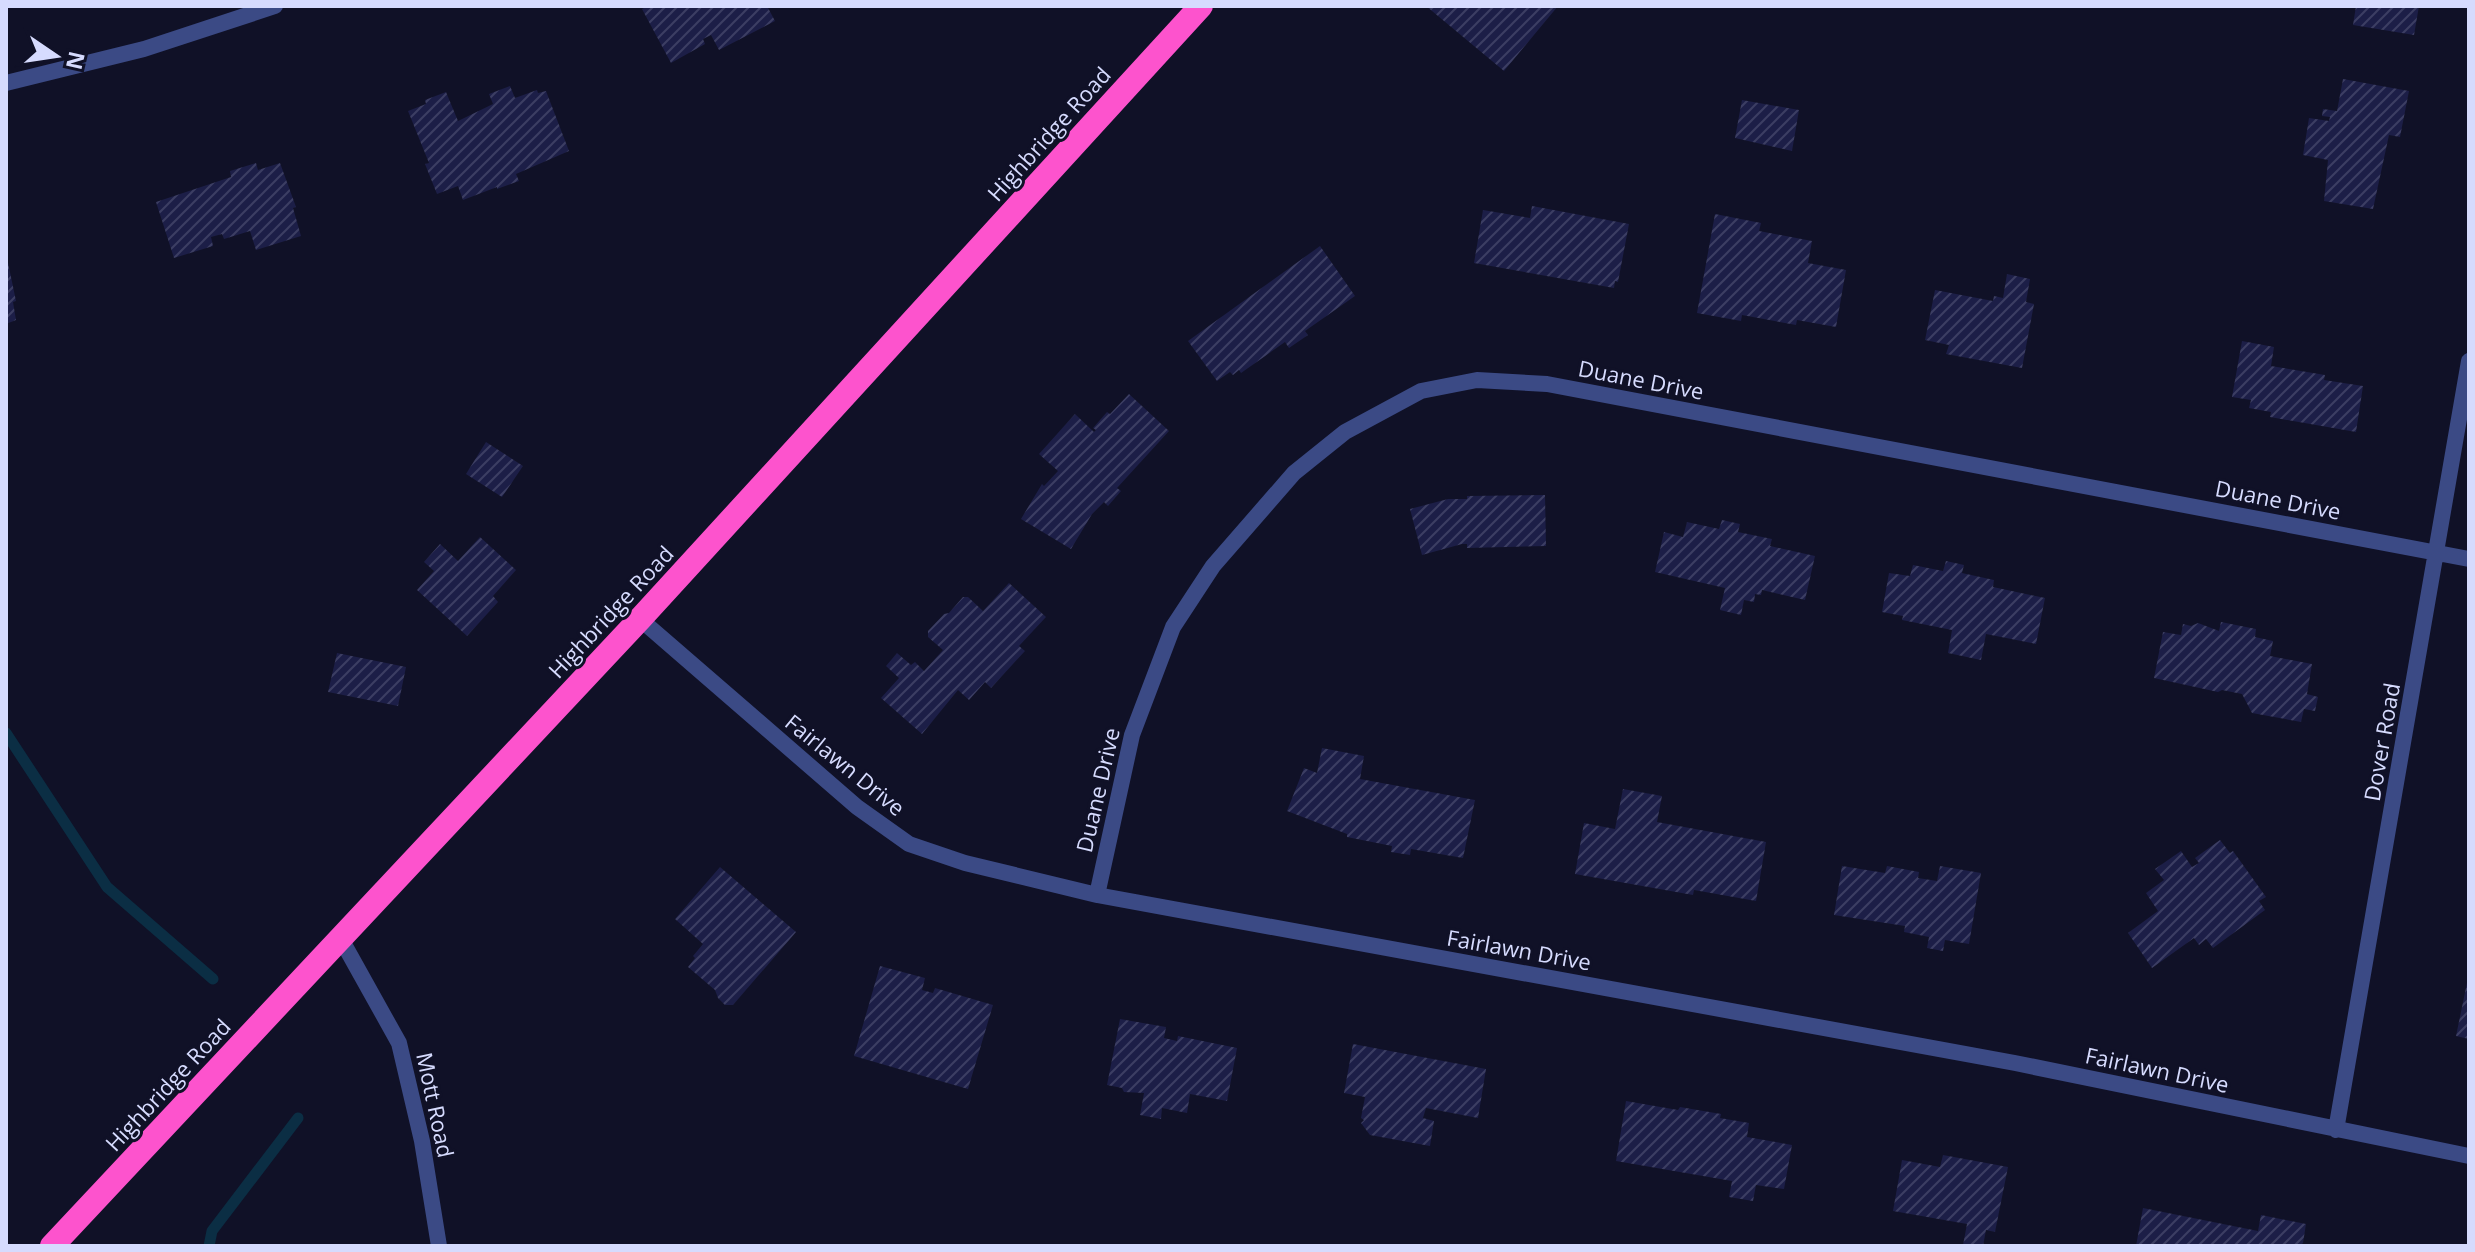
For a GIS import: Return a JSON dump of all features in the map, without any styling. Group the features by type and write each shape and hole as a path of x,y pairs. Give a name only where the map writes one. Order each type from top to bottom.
{"highway":[{"name":"Highbridge Road","path":"52,1246 640,619 1201,6"}],"street":[{"path":"6,83 144,49 275,6"},
{"name":"Dover Road","path":"2336,1130 2469,361"},
{"name":"Duane Drive","path":"1097,895 1132,735 1173,627 1213,566 1294,473 1345,432 1421,391 1477,380 1547,384 2469,559"},
{"name":"Fairlawn Drive","path":"640,619 857,807 909,844 965,863 1097,895 2015,1063 2469,1156"},
{"name":"Mott Road","path":"341,939 399,1043 422,1141 439,1246"}],"building":[{"path":"648,6 767,6 775,21 719,50 711,35 703,39 705,44 671,63 642,9"},
{"path":"1426,6 1558,6 1504,71"},
{"path":"2356,6 2419,6 2414,35 2353,25"},
{"path":"2343,79 2409,91 2400,137 2389,135 2373,209 2324,201 2328,160 2303,155 2309,118 2329,121 2330,117 2322,116 2323,109 2337,111"},
{"path":"510,86 515,98 537,90 538,93 546,91 569,151 516,174 519,181 497,189 463,200 458,186 437,194 425,164 429,163 408,111 446,92 458,121 493,104 489,94"},
{"path":"1742,100 1799,110 1792,151 1735,138"},
{"path":"256,163 258,170 280,163 296,207 293,208 301,236 256,250 250,231 224,239 222,234 211,237 213,246 174,258 156,202 231,177 230,171"},
{"path":"1532,206 1629,224 1618,282 1615,281 1614,288 1474,263 1483,210 1530,218"},
{"path":"1715,214 1761,223 1759,231 1812,241 1808,263 1846,270 1836,327 1797,320 1796,325 1742,315 1741,321 1697,313"},
{"path":"1320,246 1355,296 1305,331 1308,335 1289,348 1285,342 1241,373 1239,370 1233,375 1230,372 1217,381 1188,341"},
{"path":"6,253 16,301 13,302 16,320 6,324"},
{"path":"2007,274 2030,279 2026,302 2034,304 2022,368 1946,354 1949,345 1925,340 1935,290 1993,301 1994,296 2003,298"},
{"path":"2242,341 2274,347 2271,366 2325,375 2324,380 2363,386 2356,432 2270,417 2271,412 2249,408 2251,400 2232,397"},
{"path":"1129,394 1169,431 1117,488 1121,491 1108,506 1104,502 1092,514 1071,549 1021,519 1042,484 1044,486 1058,471 1039,454 1075,414 1094,432 1096,430 1093,428 1107,412 1110,414"},
{"path":"486,442 523,466 502,497 466,474"},
{"path":"1545,495 1546,546 1467,548 1467,544 1462,544 1422,555 1410,509 1448,499 1467,499 1467,496"},
{"path":"1722,520 1740,524 1738,532 1772,539 1770,546 1815,556 1805,600 1762,590 1761,595 1755,594 1754,602 1744,600 1741,615 1720,610 1725,588 1655,572 1664,532 1683,537 1687,522 1719,529"},
{"path":"480,537 516,570 493,596 498,602 467,636 417,590 434,571 424,562 440,544 458,561"},
{"path":"1946,561 1964,565 1962,573 1994,580 1993,587 2045,598 2036,644 1986,634 1981,660 1948,653 1952,630 1902,620 1903,616 1882,612 1889,573 1910,576 1913,565 1943,571"},
{"path":"1009,583 1046,617 1019,646 1025,651 991,688 985,682 969,700 958,690 922,734 881,698 899,678 886,666 897,653 911,665 915,662 924,671 943,650 928,637 928,631 944,614 949,613 963,597 968,597 983,611"},
{"path":"2221,622 2256,629 2255,637 2273,641 2270,656 2312,664 2307,694 2318,697 2315,711 2304,709 2301,722 2252,713 2242,694 2154,678 2163,632 2181,635 2183,624 2191,626 2198,623 2219,631"},
{"path":"337,653 406,667 398,706 328,692"},
{"path":"1322,748 1364,756 1360,779 1475,800 1463,858 1411,849 1410,855 1391,852 1392,846 1347,837 1347,834 1287,811 1304,768 1317,773"},
{"path":"1623,789 1662,796 1657,822 1766,842 1756,901 1694,890 1693,895 1575,874 1584,823 1615,829"},
{"path":"2220,840 2230,853 2233,851 2266,897 2259,901 2265,910 2213,948 2206,939 2199,945 2194,938 2152,968 2128,933 2158,911 2146,893 2164,880 2155,869 2181,851 2192,867 2199,863 2195,858"},
{"path":"1842,866 1885,873 1887,866 1919,872 1918,878 1937,881 1940,866 1981,873 1969,944 1945,940 1943,951 1927,948 1929,937 1904,932 1905,926 1834,915"},
{"path":"720,867 796,932 733,1005 725,1005 715,990 688,967 703,944 675,919"},
{"path":"880,966 925,978 922,990 933,993 935,988 993,1005 968,1089 854,1056"},
{"path":"2469,979 2469,1039 2456,1036"},
{"path":"1120,1019 1166,1027 1164,1038 1177,1041 1178,1036 1237,1048 1227,1101 1190,1094 1187,1113 1162,1108 1161,1119 1140,1115 1144,1093 1124,1092 1122,1088 1107,1085"},
{"path":"1353,1044 1486,1069 1478,1118 1426,1108 1423,1118 1434,1121 1430,1146 1370,1135 1361,1123 1364,1120 1361,1118 1365,1097 1344,1093"},
{"path":"1626,1101 1721,1114 1720,1118 1749,1123 1747,1137 1792,1145 1784,1189 1756,1185 1753,1201 1729,1197 1732,1181 1616,1161"},
{"path":"1943,1155 2008,1167 1995,1232 1986,1230 1983,1246 1963,1245 1967,1224 1893,1211 1902,1160 1940,1167"},
{"path":"2143,1208 2258,1231 2261,1215 2306,1224 2303,1243 2300,1246 2136,1246"}],"waterway":[{"path":"6,733 107,887 213,979"},
{"path":"209,1246 212,1231 298,1118"}]}
